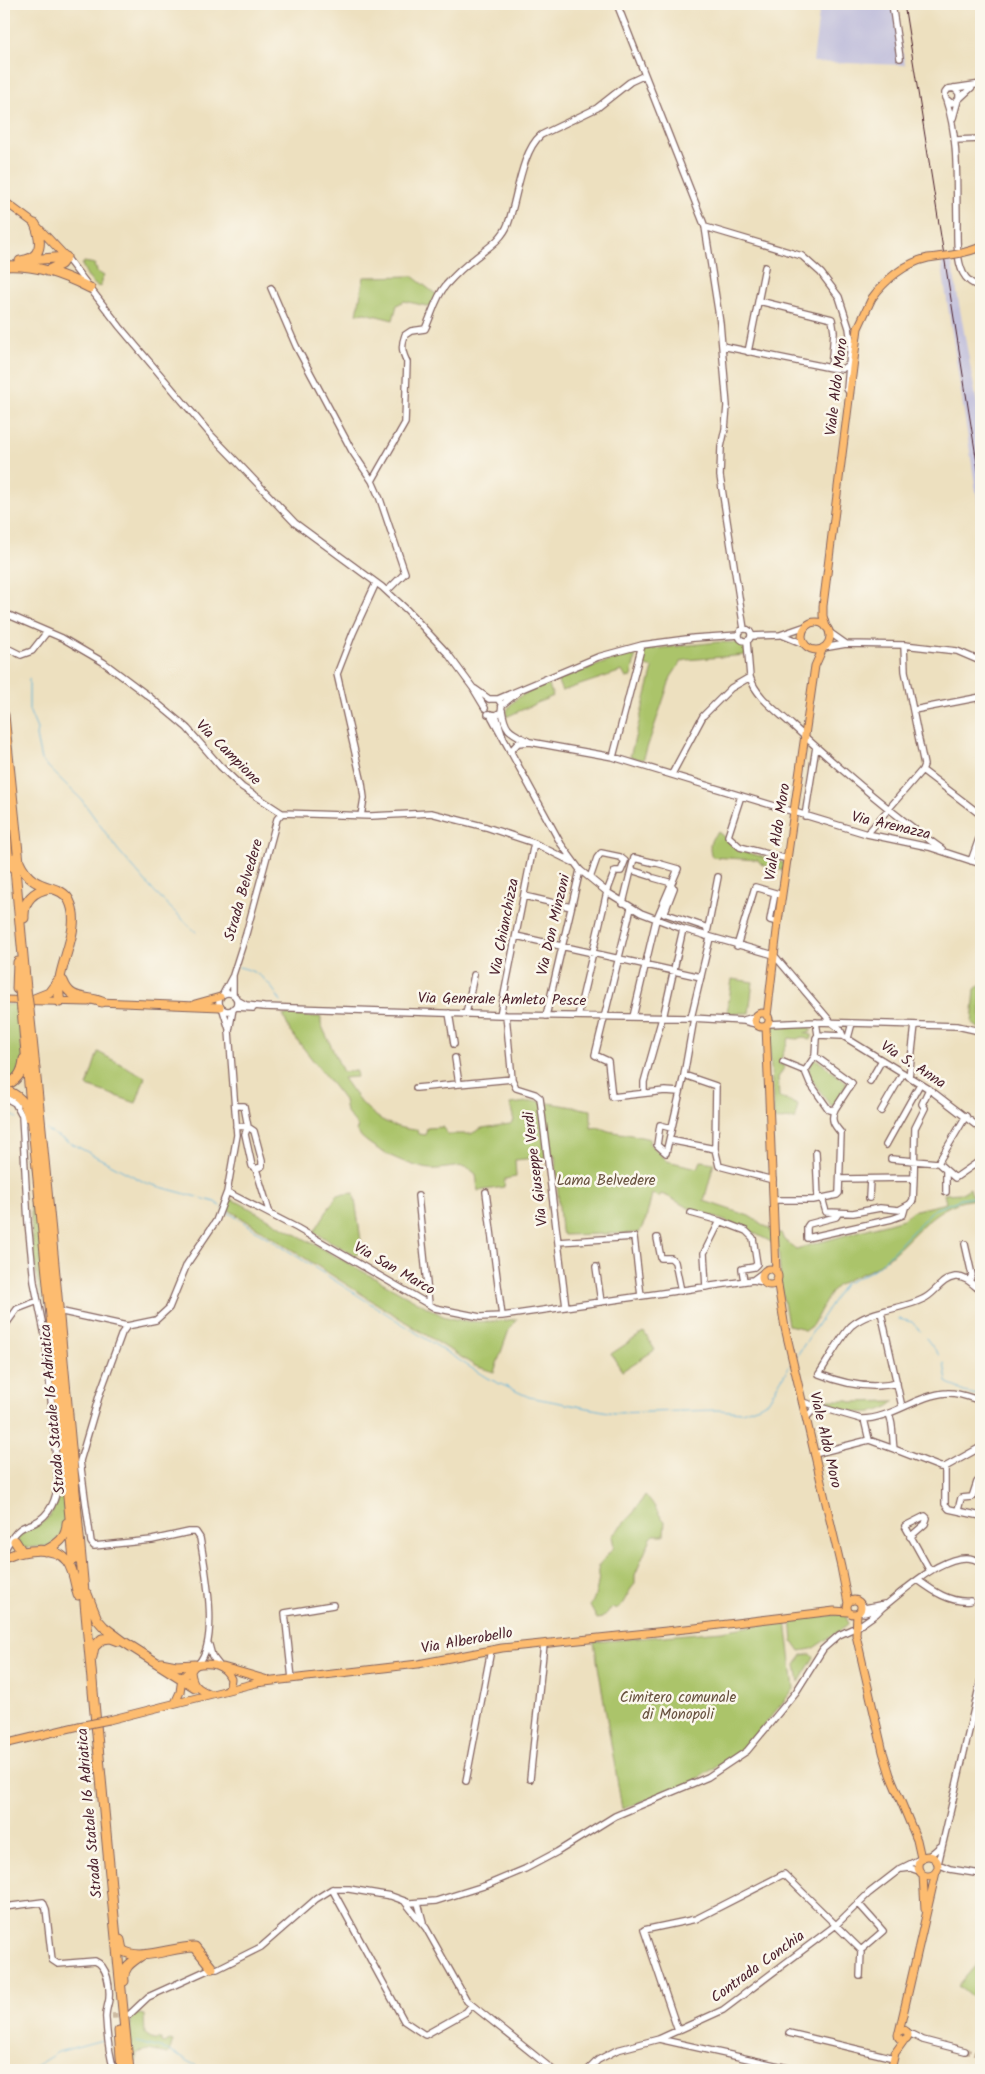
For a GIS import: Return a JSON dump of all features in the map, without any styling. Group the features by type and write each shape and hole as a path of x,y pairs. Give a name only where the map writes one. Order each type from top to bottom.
{"highway":[{"path":"30,260 40,246 40,236 35,224"},
{"path":"4,264 66,257"},
{"path":"47,270 61,264 66,257"},
{"path":"4,264 47,270 90,288"},
{"path":"4,715 19,862 31,880 62,892 68,898 73,910 73,925 62,971 61,981 64,988 60,1002"},
{"name":"Strada Statale 16 Adriatica","path":"4,746 23,989"},
{"name":"Strada Statale 16 Adriatica","path":"4,809 18,962 32,1037 46,1176 90,1664 112,1892 126,2013 128,2070"},
{"path":"23,989 24,909 31,896 41,890 50,888"},
{"path":"61,981 72,994 102,1002"},
{"path":"4,1086 17,1078 23,1066 26,1008 49,993 61,981"},
{"name":"Strada Statale 16 Adriatica","path":"26,1008 68,1505 122,2070"},
{"path":"4,1090 17,1096 26,1108 40,1216 44,1233"},
{"path":"44,1551 63,1538 67,1530 68,1505"},
{"path":"15,1537 22,1552"},
{"path":"5,1556 22,1552 44,1551 58,1554 66,1559 71,1568 78,1594"},
{"path":"82,1577 90,1604 97,1619 104,1627 124,1642 195,1687"},
{"path":"90,1664 94,1647 102,1639 111,1638 124,1642"},
{"path":"158,1663 176,1666 195,1666"},
{"path":"112,1892 117,1905 121,1947 124,1952 142,1955 196,1948 216,1971"},
{"path":"126,2013 123,1974 132,1962 142,1955"}],"main road":[{"path":"4,201 35,224 66,257"},
{"name":"Viale Aldo Moro","path":"809,624 819,615 823,606 858,328 872,298 892,277 907,267 926,259 963,254 981,247"},
{"name":"Viale Aldo Moro","path":"823,606 828,629"},
{"path":"816,622 828,629 829,641 823,648 812,650 804,644 802,634 809,624 816,622"},
{"name":"Viale Aldo Moro","path":"776,1271 766,1040 767,1002 778,922 778,894 788,859 816,666 823,648"},
{"name":"Viale Aldo Moro","path":"812,650 816,666"},
{"path":"188,1005 222,995"},
{"path":"4,1002 14,1000 26,1008 60,1002 188,1005 222,1008"},
{"name":"Viale Aldo Moro","path":"758,1015 767,1002"},
{"path":"758,1015 767,1021 757,1025 758,1015"},
{"name":"Viale Aldo Moro","path":"757,1025 766,1040"},
{"path":"766,1270 776,1271 777,1280 774,1283 766,1283 762,1277 775,1249"},
{"name":"Viale Aldo Moro","path":"777,1280 802,1402 844,1584 852,1610"},
{"name":"Viale Aldo Moro","path":"766,1283 776,1294 780,1302"},
{"path":"844,1584 848,1593 858,1602 861,1608 852,1610"},
{"path":"858,1602 852,1610 854,1631 890,1775 916,1840 925,1857"},
{"name":"Via Alberobello","path":"5,1743 271,1681 418,1664 491,1650 852,1610"},
{"path":"195,1666 191,1676 195,1687 210,1694"},
{"path":"175,1703 180,1692 182,1678 195,1666 221,1666 271,1681"},
{"path":"221,1666 232,1679 230,1686 226,1690"},
{"path":"891,2070 904,2035 904,2011 937,1868 935,1858 925,1857"},
{"path":"924,1925 925,1902 918,1864 925,1857"},
{"path":"921,1873 932,1876 937,1868"}],"street":[{"path":"617,4 705,227 722,346 727,418 720,447 720,476 744,628"},
{"path":"892,4 900,58"},
{"path":"372,481 405,422 406,362 402,354 402,344 405,335 425,329 436,300 444,287 459,271 502,236 508,224 517,188 534,141 541,135 597,108 630,82 645,75"},
{"path":"953,122 944,96 946,91 978,84"},
{"path":"946,100 951,103 958,100 978,84"},
{"path":"954,88 959,93 954,108 953,122 957,242 965,277 981,288"},
{"path":"955,140 981,139"},
{"path":"705,227 802,256 821,273 839,298 845,311 851,342 847,389 850,393"},
{"path":"66,257 211,435 282,511 295,523 387,591 428,631 473,688 485,708 493,715 510,752 561,844 580,870 623,903 659,921 737,946 774,955"},
{"path":"748,352 765,267"},
{"path":"271,288 296,346 352,451 372,481 380,499 405,573 387,591"},
{"path":"758,301 832,320 834,332 832,368"},
{"path":"722,346 842,370 849,363"},
{"path":"832,368 842,373 848,381"},
{"path":"361,816 364,798 362,783 337,674 376,583"},
{"name":"Via Campione","path":"4,613 62,638 103,662 152,698 187,728 220,766 242,787 282,813"},
{"path":"809,624 780,635 751,636 747,641 750,677 757,691 816,747 917,832 949,854"},
{"path":"738,635 744,628"},
{"path":"744,628 749,630 751,636"},
{"path":"828,629 846,644"},
{"path":"4,640 7,648 20,655 32,651 47,632"},
{"path":"738,635 742,640 747,641"},
{"path":"493,715 518,692 552,675 589,661 642,645 694,638 738,635"},
{"path":"780,635 804,644"},
{"path":"823,648 846,644 904,645 957,651 978,660"},
{"path":"613,757 642,645"},
{"path":"866,834 922,770 924,765 905,671 904,645"},
{"path":"672,774 703,716 730,688 750,677"},
{"path":"473,688 489,699 498,699 512,692 518,692"},
{"path":"914,710 981,697"},
{"path":"485,708 489,699"},
{"path":"498,699 502,708"},
{"name":"Via Arenazza","path":"502,708 506,728 511,733 530,742 613,757 866,834 929,847 981,864"},
{"path":"510,752 518,743 530,742"},
{"path":"805,816 816,747"},
{"path":"922,770 981,815"},
{"path":"741,796 728,836 740,847 788,859"},
{"path":"282,813 361,816 432,813 486,827 534,843 575,864"},
{"name":"Strada Belvedere","path":"233,975 277,819 282,813"},
{"path":"971,861 981,833"},
{"name":"Via Chianchizza","path":"503,1015 534,843"},
{"path":"578,1016 607,892 615,871 621,871 625,861 620,857 601,853 597,858 590,878"},
{"path":"623,903 634,858 678,868 664,913 659,921"},
{"name":"Via Don Minzoni","path":"546,1016 580,870"},
{"path":"631,870 673,885"},
{"path":"671,1128 660,1125 657,1145 666,1153 684,1075 692,1018 701,978 718,877"},
{"path":"633,1017 645,966 673,885"},
{"path":"737,946 755,887 778,894"},
{"path":"524,896 571,907"},
{"path":"631,908 595,1055 608,1061 612,1097 665,1091 679,1092"},
{"path":"664,913 708,928"},
{"path":"644,1093 644,1082 662,1018 683,929"},
{"path":"516,936 701,978"},
{"name":"Via S. Anna","path":"774,955 845,1037 929,1089 981,1129"},
{"path":"771,974 782,970 794,980"},
{"path":"63,1312 127,1326 156,1320 169,1308 187,1264 216,1221 227,1192 237,1135 229,1031 219,1002 233,975"},
{"path":"229,1031 235,997 233,975"},
{"path":"466,1014 474,975"},
{"path":"222,995 235,997 246,1005 264,1007"},
{"path":"222,1008 246,1009 264,1007"},
{"name":"Via Generale Amleto Pesce","path":"264,1007 503,1015 692,1018 740,1021 757,1025"},
{"path":"449,1013 454,1044"},
{"path":"416,1088 512,1079 503,1015"},
{"name":"Via Generale Amleto Pesce","path":"740,1021 758,1015"},
{"path":"767,1021 957,1026 974,1030 981,1034"},
{"path":"804,1071 816,1056 816,1038 818,1036 816,1022"},
{"path":"818,1036 845,1037 852,1023"},
{"path":"909,1077 915,1025"},
{"path":"773,1200 820,1199 839,1193 841,1133 834,1126 832,1115 852,1082 816,1056"},
{"path":"455,1058 459,1084"},
{"path":"870,1081 882,1060"},
{"path":"783,1062 804,1071 829,1110 835,1109"},
{"path":"881,1111 903,1073"},
{"path":"684,1075 716,1086 715,1149 719,1166 772,1180"},
{"name":"Via Giuseppe Verdi","path":"512,1079 516,1088 535,1094 540,1098 566,1307"},
{"path":"886,1145 920,1084"},
{"path":"838,1214 836,1217 809,1224 807,1227 807,1238 892,1219 902,1215 912,1200 915,1128 925,1108 922,1104 929,1089"},
{"path":"4,1097 15,1103 22,1116 28,1223 34,1282 38,1301 43,1308 58,1494 42,1519 22,1527 5,1556"},
{"path":"235,1106 244,1106 248,1126 245,1134 252,1166 256,1169 270,1214"},
{"path":"938,1163 966,1116"},
{"path":"236,1126 248,1126 254,1131 262,1161 262,1166 256,1169"},
{"path":"669,1140 715,1149"},
{"path":"816,1152 820,1199 826,1212 853,1214 880,1208 899,1210 905,1208"},
{"path":"891,1159 938,1163 955,1178 981,1160"},
{"path":"946,1171 946,1192"},
{"path":"840,1179 914,1178"},
{"path":"869,1198 870,1179"},
{"name":"Via San Marco","path":"227,1192 297,1228 435,1308 480,1317 502,1316 744,1281 753,1280 766,1283"},
{"path":"486,1192 502,1316"},
{"path":"418,1196 429,1304"},
{"path":"691,1213 746,1231 753,1238 757,1264 754,1267 742,1269 744,1281"},
{"path":"706,1287 704,1253 720,1221"},
{"path":"558,1242 634,1237 641,1296"},
{"path":"656,1238 661,1258 672,1258 675,1262 680,1291"},
{"path":"965,1244 972,1275 969,1281"},
{"path":"596,1267 601,1302"},
{"path":"753,1280 766,1270"},
{"path":"897,1383 888,1385 859,1385 838,1382 819,1374 851,1327 880,1312 925,1298 954,1277 969,1281 981,1291"},
{"path":"4,1327 17,1309 38,1301"},
{"path":"880,1312 897,1383 900,1408 893,1426 892,1439 894,1449"},
{"path":"127,1326 119,1340 100,1393 80,1461 91,1542 98,1548 196,1532 200,1538 209,1594 206,1654 195,1666"},
{"path":"802,1402 864,1419 889,1414 900,1408 946,1393 981,1401"},
{"path":"806,1418 813,1410 824,1408"},
{"path":"889,1414 893,1426"},
{"path":"864,1419 869,1440"},
{"path":"814,1454 869,1440 940,1467 981,1446"},
{"path":"945,1466 945,1504 949,1509 981,1516"},
{"path":"958,1510 961,1498 972,1498 980,1482"},
{"path":"910,1537 930,1571"},
{"path":"126,2013 148,1997 216,1971 262,1947 316,1900 332,1890 349,1890 391,1896 403,1901 425,1903 488,1885 525,1869 615,1816 708,1777 746,1750 796,1692 823,1648 839,1635 854,1631 938,1565 956,1559 976,1559 981,1563"},
{"path":"918,1580 934,1592 962,1602 970,1601"},
{"path":"858,1602 865,1608 884,1606"},
{"path":"292,1679 286,1613 333,1605"},
{"path":"852,1610 865,1613 884,1606"},
{"path":"208,1643 212,1656 221,1666"},
{"path":"530,1779 544,1644"},
{"path":"466,1781 491,1650"},
{"path":"981,1679 937,1868 981,1874"},
{"name":"Contrada Conchia","path":"588,2070 598,2060 617,2050 659,2039 723,2010 836,1925 858,1903 900,1869 925,1857 942,1845"},
{"path":"900,1869 910,1868 921,1873"},
{"path":"678,2031 644,1930 696,1919 784,1874 861,1950"},
{"path":"332,1890 404,2021 425,2035 466,2012 472,2005"},
{"path":"403,1901 418,1914 460,1990 472,2005 553,2070"},
{"path":"4,1907 43,1902 46,1909 52,1960 58,1964 95,1961 101,1963 106,1971 109,1999 109,2052 114,2070"},
{"path":"417,1903 418,1914"},
{"path":"418,1914 425,1903"},
{"path":"858,1903 883,1931 861,1950 860,1976"},
{"path":"789,2033 894,2058"},
{"path":"904,2035 965,2051"},
{"path":"659,2039 797,2070"}],"shaded area":[{"path":"820,4 895,4 905,65 813,62"},
{"path":"951,259 981,426 981,524 941,261"}],"green space":[{"path":"84,262 95,264 96,271 104,276 101,281 101,287 89,279 82,265"},
{"path":"412,276 437,295 431,307 404,301 397,305 393,320 365,313 357,314 364,277"},
{"path":"718,642 744,643 746,655 681,662 671,677 643,760 630,757 653,668 639,664 643,650"},
{"path":"634,652 636,653 631,677 626,678 622,671 562,691 557,680"},
{"path":"548,683 553,696 506,717 507,710 511,704 528,692"},
{"path":"718,832 742,851 784,863 783,871 775,868 773,865 769,867 761,864 758,860 712,857 710,843"},
{"path":"732,979 753,982 749,1013 727,1013"},
{"path":"981,984 981,1030 972,1023 975,989"},
{"path":"17,1004 23,1059 19,1074 4,1083 4,1005"},
{"name":"Lama Belvedere","path":"283,1015 321,1017 321,1024 343,1072 356,1071 357,1077 343,1078 365,1107 393,1125 417,1130 418,1134 425,1135 427,1128 443,1127 447,1134 471,1134 482,1128 510,1124 514,1121 510,1104 537,1101 591,1110 591,1128 650,1139 649,1143 667,1161 698,1168 701,1161 714,1163 704,1201 749,1216 776,1233 781,1233 784,1240 796,1249 903,1219 912,1211 946,1203 944,1194 962,1193 970,1188 972,1195 981,1195 981,1199 951,1205 927,1222 882,1263 837,1286 830,1294 811,1327 805,1331 788,1325 781,1285 778,1246 746,1229 689,1208 665,1195 661,1194 659,1197 652,1194 646,1219 639,1233 564,1235 561,1231 555,1156 515,1160 516,1177 505,1179 504,1187 478,1191 476,1174 466,1167 423,1168 401,1161 379,1150 361,1137 356,1130 358,1127 346,1112 344,1100 290,1031"},
{"path":"774,1026 808,1027 811,1029 811,1032 805,1033 812,1035 812,1038 809,1040 802,1037 797,1039 789,1038 779,1064 785,1066 778,1078 779,1097 798,1105 795,1119 776,1120 774,1118 769,1037 770,1028"},
{"path":"98,1052 145,1077 136,1103 87,1086"},
{"path":"816,1059 847,1083 834,1105 830,1105 807,1073 813,1060"},
{"path":"4,1091 18,1098 26,1110 29,1121 47,1306 41,1296 33,1248 26,1115 18,1102 4,1094"},
{"path":"354,1193 362,1247 356,1256 314,1232 337,1195"},
{"path":"227,1198 240,1203 443,1316 452,1319 480,1322 517,1319 509,1330 494,1372 475,1366 226,1208"},
{"path":"644,1332 655,1350 622,1371 611,1354"},
{"path":"820,1400 850,1400 851,1402 895,1401 878,1411 858,1412 838,1408"},
{"path":"57,1408 66,1523 65,1532 50,1546 24,1548 17,1540 18,1536 23,1531 44,1522 54,1509 60,1495"},
{"path":"645,1495 665,1521 664,1535 654,1535 651,1538 635,1575 635,1584 621,1606 618,1609 612,1608 602,1618 597,1619 590,1606 597,1586 598,1566 614,1547 612,1536 634,1512"},
{"path":"846,1614 848,1625 812,1649 800,1651 793,1641 791,1618"},
{"name":"Cimitero comunale di Monopoli","path":"786,1620 794,1689 743,1750 689,1784 622,1809 594,1642 722,1631"},
{"path":"811,1654 814,1657 799,1682 796,1664 802,1655"},
{"path":"981,1959 981,1992 975,2000 958,1986"},
{"path":"135,2013 144,2015 145,2034 154,2040 161,2040 161,2043 164,2044 170,2041 173,2042 168,2054 148,2050 137,2053 136,2062 131,2061 130,2016"}],"waterway":[{"path":"29,679 29,710 37,729 36,736 41,760 81,799 118,850 155,893 196,932"},
{"path":"239,967 247,969 264,979 281,1002"},
{"path":"4,1111 17,1118"},
{"path":"46,1130 146,1183 215,1202 220,1206"},
{"path":"796,1357 844,1284 881,1264 933,1210 961,1199 981,1196"},
{"path":"223,1209 487,1378 529,1397 614,1413 718,1410 742,1412 768,1401 790,1365"},
{"path":"899,1319 912,1322 920,1331"},
{"path":"926,1338 939,1355"},
{"path":"944,1363 947,1382 964,1392 981,1396"},
{"path":"29,2070 58,2052 102,2040"},
{"path":"136,2042 167,2050 205,2070"}],"tunnel":[{"path":"112,2016 127,2015"},
{"path":"965,2051 981,2055"}],"railway":[{"path":"904,4 981,488"}]}
